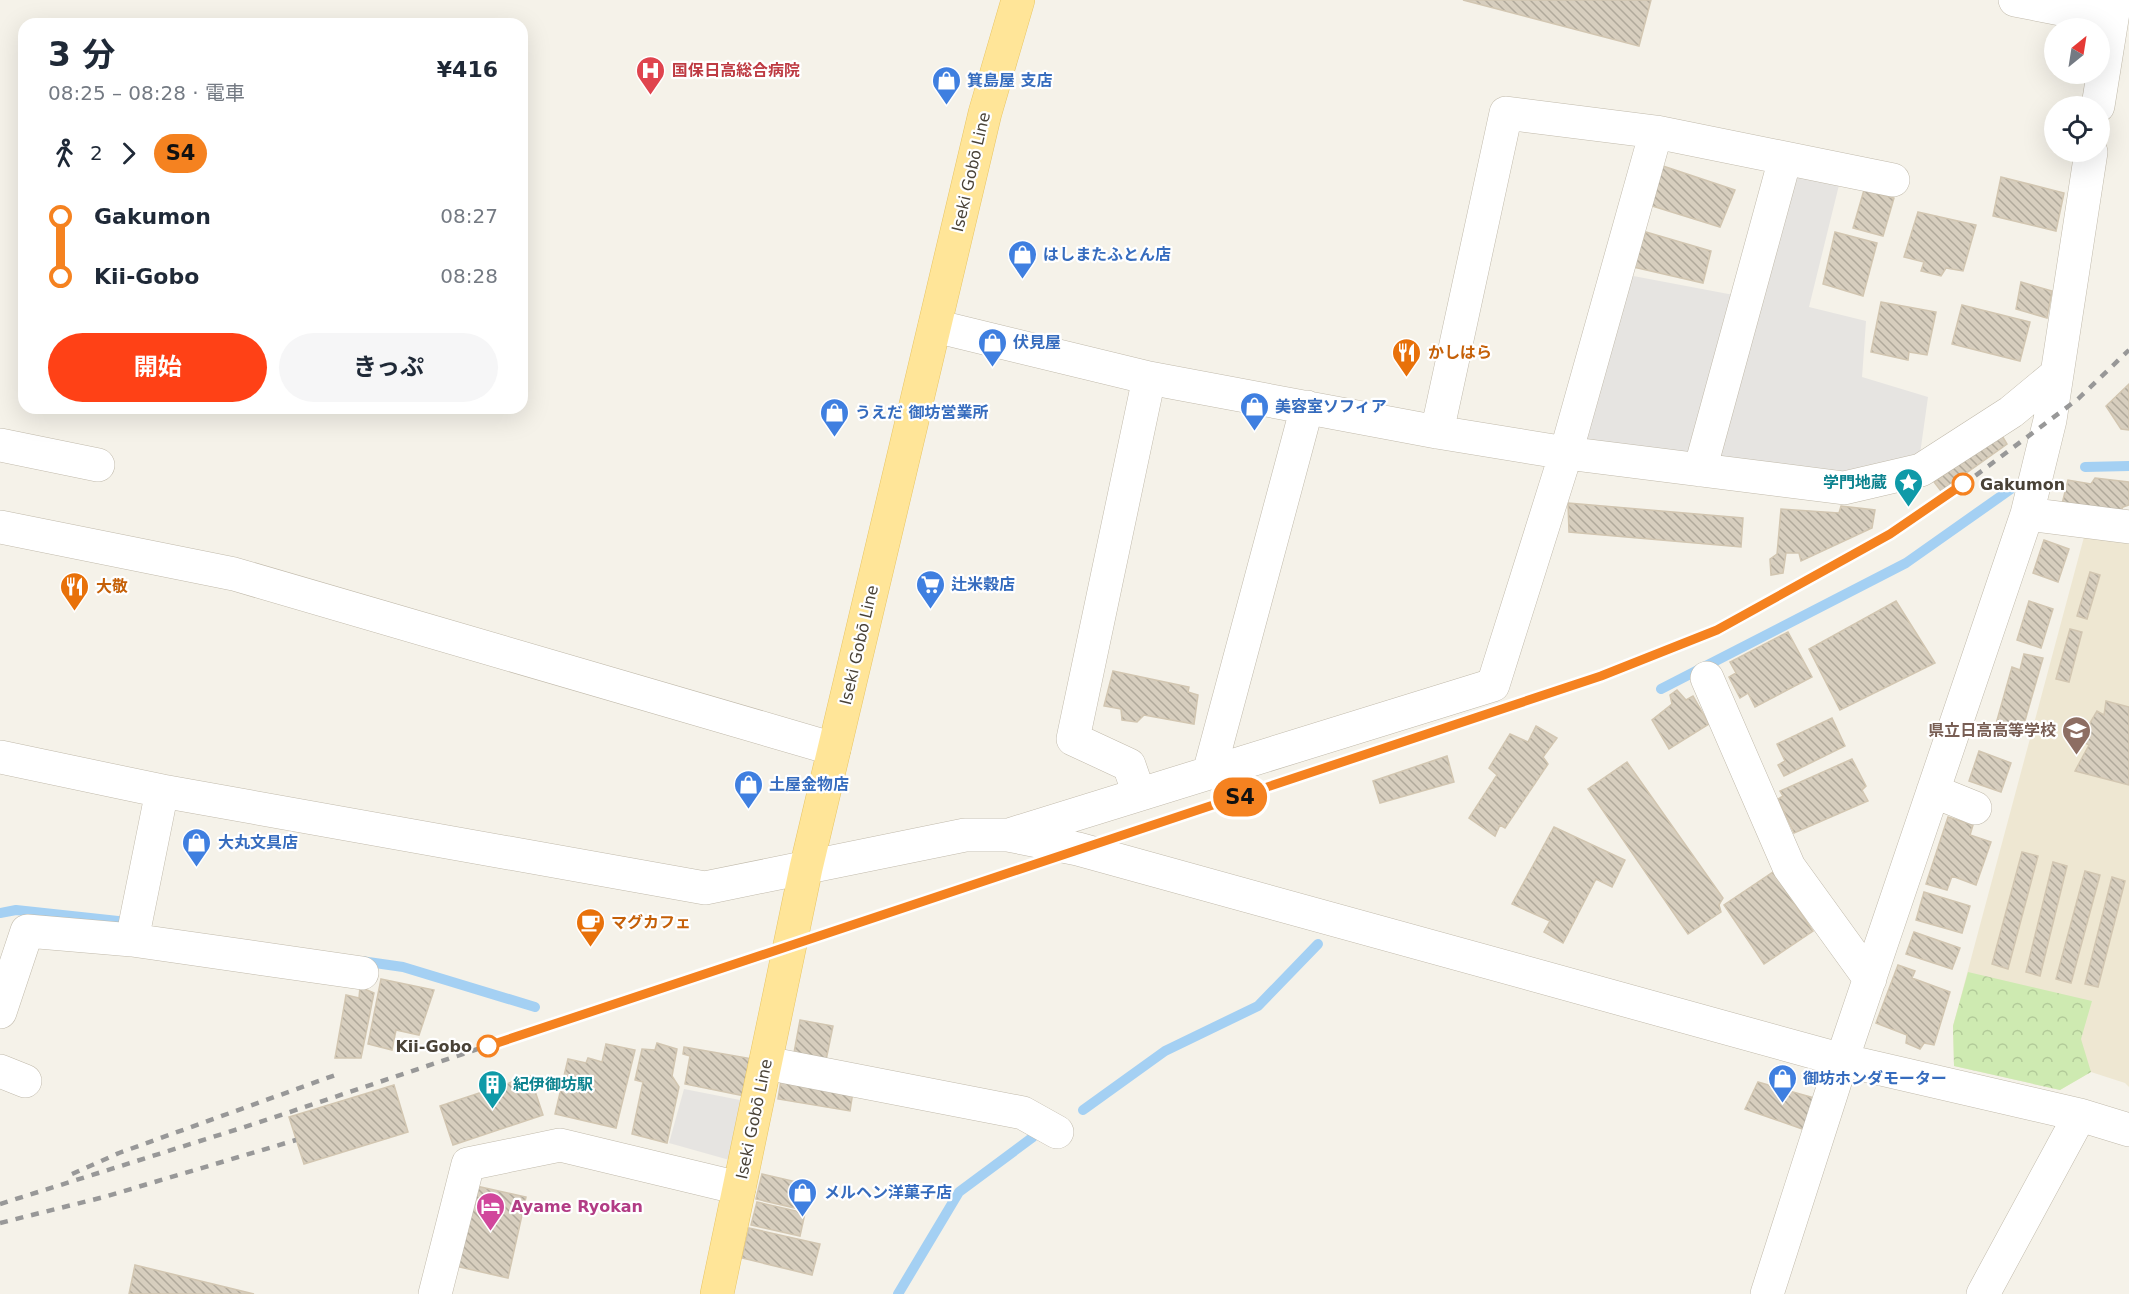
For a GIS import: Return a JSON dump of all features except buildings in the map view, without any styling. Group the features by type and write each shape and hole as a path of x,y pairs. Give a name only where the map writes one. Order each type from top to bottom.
{"main road":[{"name":"Iseki Gobō Line","path":"717,1294 834,749 985,112 1018,0"}],"street":[{"path":"2015,0 2113,10 2100,96"},
{"path":"1437,432 1506,113 1656,132 1893,180"},
{"path":"1008,835 1493,685 1566,453 1656,132"},
{"path":"1700,470 1785,159"},
{"path":"1767,1294 1842,1060 2027,514 2050,420 2089,162"},
{"path":"935,326 1149,378 1437,432 1566,453 1844,488 1921,470 2011,412 2057,374"},
{"path":"1139,794 1130,765 1073,739 1149,378"},
{"path":"1209,773 1307,407"},
{"path":"0,445 98,465"},
{"path":"2027,514 2129,527"},
{"path":"0,527 234,574 834,749"},
{"path":"1707,678 1789,867 1870,979"},
{"path":"0,757 162,791 705,888 965,835 1008,835 1078,849 1842,1060 2079,1115 2129,1130"},
{"path":"132,940 162,791"},
{"path":"1933,791 1975,808"},
{"path":"0,1012 14,933 132,940 362,974"},
{"path":"766,1063 1023,1113 1057,1132"},
{"path":"1983,1294 2079,1115"},
{"path":"435,1294 468,1164 560,1145 739,1188"}],"shaded area":[{"path":"1791,167 1840,181 1809,307 1866,321 1862,377 1928,397 1919,461 1853,480 1709,464"},
{"path":"1628,275 1739,296 1696,460 1581,443"},
{"name":"県立日高高等学校","path":"2084,537 2129,538 2129,1087 2125,1083 2091,1072 2060,1090 1954,1066 1953,1026"},
{"path":"684,1089 745,1101 733,1161 669,1143"}],"green space":[{"path":"1968,972 2092,1001 2081,1039 2091,1072 2060,1090 1954,1066 1953,1026"}],"waterway":[{"path":"2085,467 2129,466"},
{"path":"1661,689 1906,563 2011,489"},
{"path":"0,913 16,910 118,921"},
{"path":"1083,1110 1165,1051 1258,1006 1318,944"},
{"path":"361,961 403,967 535,1007"},
{"path":"898,1294 959,1192 1033,1137"}],"railway":[{"path":"0,1204 254,1124 791,944 1377,753 1601,676 1717,630 1890,534 1971,479 2078,399 2129,350"},
{"path":"72,1174 119,1153 341,1073"},
{"path":"0,1223 104,1197 296,1140"}],"train":[{"name":"S4","path":"488,1046 1078,849 1377,753 1601,676 1717,630 1890,534 1963,484"}],"place":[{"name":"国保日高総合病院","path":"651,96"},
{"name":"箕島屋 支店","path":"946,106"},
{"name":"はしまたふとん店","path":"1022,280"},
{"name":"伏見屋","path":"992,368"},
{"name":"かしはら","path":"1407,378"},
{"name":"美容室ソフィア","path":"1254,432"},
{"name":"うえだ 御坊営業所","path":"834,438"},
{"name":"Gakumon","path":"1963,484"},
{"name":"学門地蔵","path":"1908,508"},
{"name":"辻米穀店","path":"930,610"},
{"name":"大敬","path":"75,612"},
{"name":"県立日高高等学校","path":"2077,756"},
{"name":"土屋金物店","path":"748,810"},
{"name":"大丸文具店","path":"197,868"},
{"name":"マグカフェ","path":"590,948"},
{"name":"Kii-Gobo","path":"488,1046"},
{"name":"御坊ホンダモーター","path":"1782,1104"},
{"name":"紀伊御坊駅","path":"492,1110"},
{"name":"メルヘン洋菓子店","path":"803,1218"},
{"name":"Ayame Ryokan","path":"490,1232"}]}
